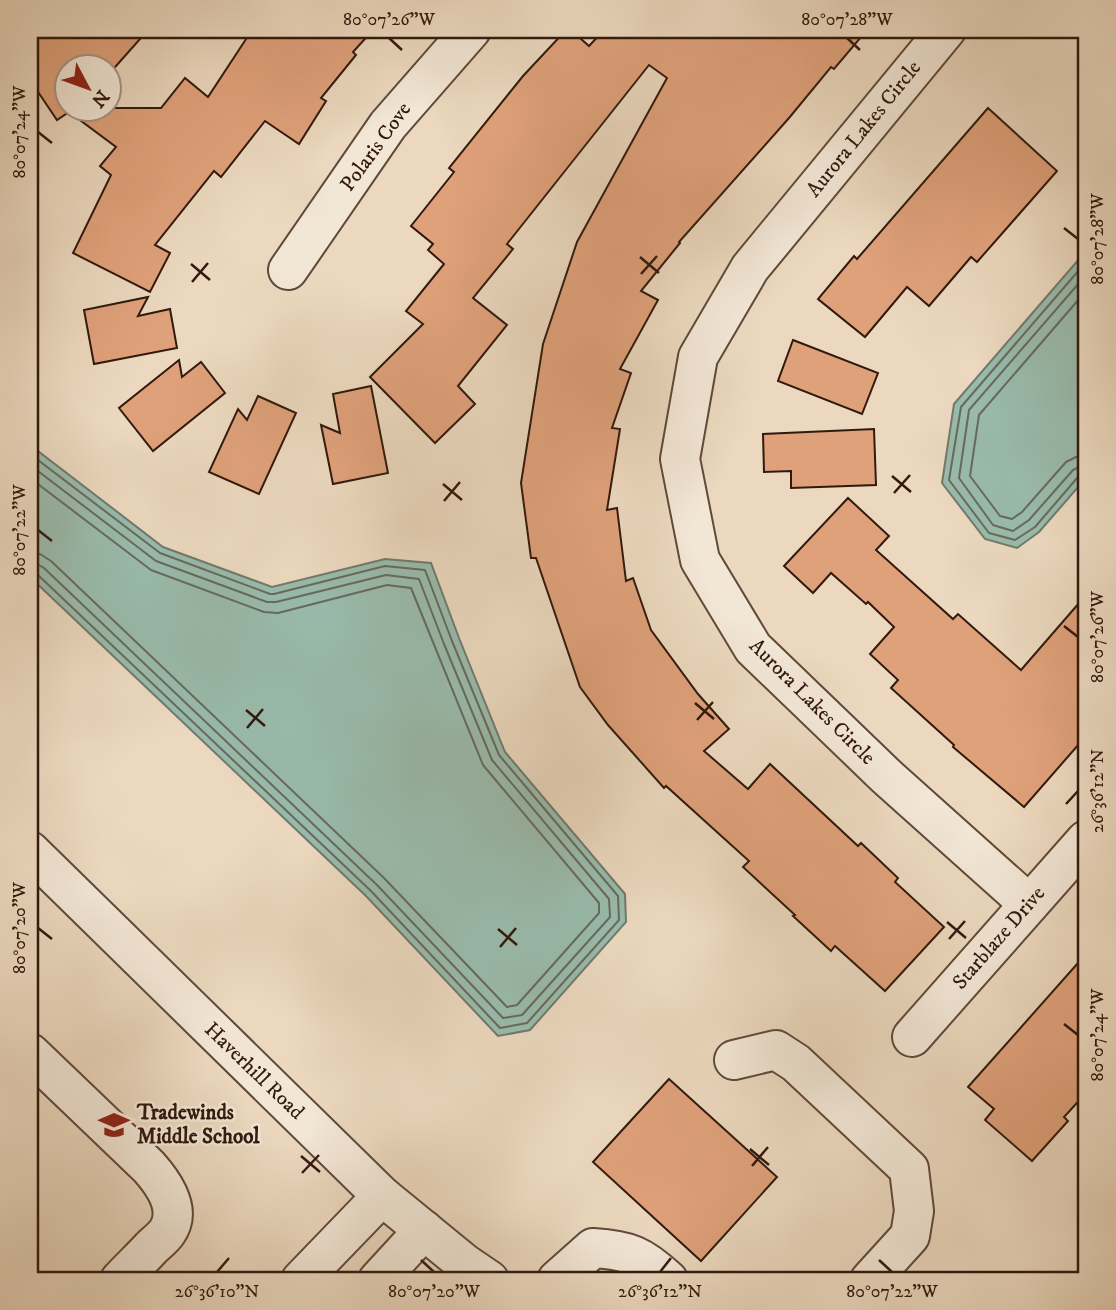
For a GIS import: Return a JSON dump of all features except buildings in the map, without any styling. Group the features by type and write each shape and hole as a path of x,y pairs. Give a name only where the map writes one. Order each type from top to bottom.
{"street":[{"name":"Polaris Cove","path":"288,271 388,125 471,30"},
{"name":"Aurora Lakes Circle","path":"946,30 750,268 698,357 680,458 700,560 753,648 886,776 1029,904"},
{"name":"Starblaze Drive","path":"912,1037 1086,840"},
{"name":"Haverhill Road","path":"30,850 382,1196 489,1280"},
{"path":"734,1059 776,1049 796,1063 909,1169 914,1211 909,1236 870,1280"},
{"path":"30,1053 149,1167 167,1192 172,1220 167,1232 120,1280"},
{"path":"301,1280 382,1196"},
{"path":"378,1280 424,1230"},
{"path":"557,1280 593,1248 619,1249 650,1263 668,1280"}],"water":[{"path":"1086,251 1086,478 1039,532 1017,548 985,539 942,483 954,404"},
{"path":"30,435 38,451 163,547 272,587 385,559 431,563 505,752 625,894 626,922 530,1030 498,1036 366,896 30,577"}],"place":[{"name":"Tradewinds Middle School","path":"114,1125"}]}
